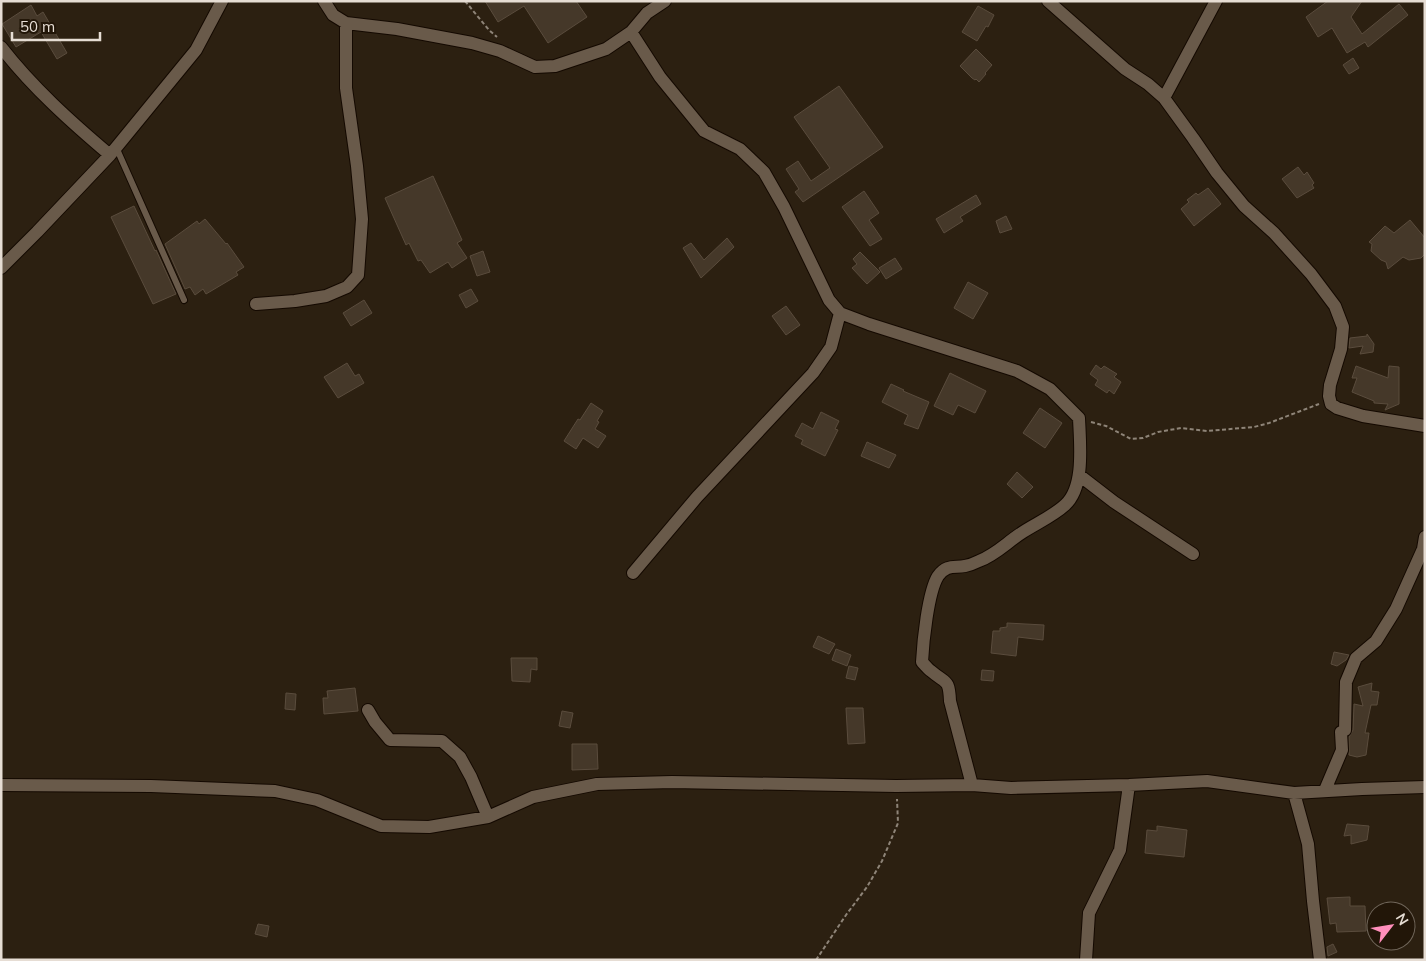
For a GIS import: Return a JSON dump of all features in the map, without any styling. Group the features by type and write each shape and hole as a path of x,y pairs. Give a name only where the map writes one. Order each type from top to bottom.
{"street":[{"path":"1,268 113,151 196,50 222,1"},
{"path":"324,1 333,15 346,23 397,29 472,44 500,51 535,67 555,66 606,49 631,32 647,14 666,1"},
{"path":"1048,1 1125,69 1148,84 1164,98 1217,173 1244,206 1274,233 1312,274 1335,306 1343,327 1341,349 1330,385 1329,396 1331,404 1337,408 1363,416 1425,426"},
{"path":"1164,98 1216,1"},
{"path":"256,304 326,296 347,287 358,275 362,219 346,88 346,23"},
{"path":"631,32 660,78 704,131 740,149 764,172 784,207 829,300 840,313 1017,371 1050,389 1079,418 1079,475 1071,499 1053,515 1009,540 992,556 965,566 950,566 939,576 932,591 922,662 931,672 945,680 950,689 950,701 972,785"},
{"path":"1,47 23,75 85,133 113,151"},
{"path":"633,573 697,497 813,373 831,347 840,313"},
{"path":"1079,475 1114,502 1192,554"},
{"path":"1325,790 1342,750 1341,732 1345,730 1346,682 1356,658 1376,641 1396,609 1422,549 1425,537"},
{"path":"368,710 390,740 442,741 460,757 471,777 488,817"},
{"path":"1,784 151,786 275,791 316,800 381,826 429,828 488,817 533,798 597,784 672,782 896,786 972,785 1011,788 1207,781 1294,793 1325,790 1425,787"},
{"path":"1086,960 1089,913 1120,850 1129,785"},
{"path":"1294,793 1308,844 1320,960"}],"lane":[{"path":"113,151 184,300"}],"path":[{"path":"466,1 496,36"},
{"path":"1079,418 1106,426 1131,439 1144,438 1158,432 1181,428 1207,431 1254,426 1269,423 1319,404 1331,404"},
{"path":"816,960 846,914 867,888 882,861 898,823 896,786"}],"building":[{"path":"485,1 576,1 587,17 548,43 524,6 498,22"},
{"path":"1328,1 1362,1 1351,17 1362,34 1399,4 1408,15 1368,47 1365,42 1347,53 1332,28 1318,37 1306,17"},
{"path":"31,5 37,16 43,12 67,53 57,59 41,32 16,47 2,24"},
{"path":"978,6 994,15 988,27 986,26 977,41 962,32"},
{"path":"976,49 992,65 979,82 960,66"},
{"path":"1353,58 1359,68 1349,74 1343,65"},
{"path":"839,86 883,147 803,202 795,192 799,189 786,169 798,161 811,181 830,168 794,117"},
{"path":"1298,167 1304,175 1307,172 1314,183 1312,185 1314,188 1297,198 1282,179"},
{"path":"433,176 462,240 457,243 467,258 452,268 448,262 430,273 421,260 418,261 409,243 406,245 385,198"},
{"path":"1208,188 1221,204 1194,226 1181,209 1189,202 1187,200 1196,193 1198,195"},
{"path":"864,191 879,213 869,220 882,239 870,246 842,207"},
{"path":"976,195 981,204 960,217 963,221 944,233 936,219"},
{"path":"134,206 176,294 153,304 111,217"},
{"path":"1006,216 1012,229 1000,233 996,221"},
{"path":"205,219 227,243 244,267 236,272 238,275 206,294 203,289 195,295 190,287 185,289 165,244 197,221 199,224"},
{"path":"1410,220 1425,238 1425,254 1421,258 1409,260 1403,257 1388,269 1386,262 1371,251 1372,244 1369,242 1385,226 1394,233"},
{"path":"727,238 734,247 701,278 683,248 691,243 704,260"},
{"path":"483,251 490,272 477,276 470,256"},
{"path":"860,252 880,272 867,284 852,268 857,264 853,259"},
{"path":"895,258 902,269 886,279 879,268"},
{"path":"968,282 988,293 973,319 954,308"},
{"path":"471,289 478,301 466,308 459,295"},
{"path":"364,300 372,313 351,326 343,313"},
{"path":"786,306 800,325 786,335 772,316"},
{"path":"1367,334 1374,344 1373,352 1360,354 1363,346 1349,348 1350,338 1367,336"},
{"path":"347,363 355,376 359,374 364,383 338,398 324,377"},
{"path":"1096,365 1101,369 1104,366 1117,374 1114,377 1121,382 1114,394 1109,390 1107,393 1095,385 1098,380 1090,374"},
{"path":"1356,366 1388,378 1389,366 1399,367 1399,404 1385,410 1388,404 1374,403 1374,401 1352,392 1357,378 1352,378"},
{"path":"950,373 986,391 975,413 958,405 953,415 934,406"},
{"path":"891,384 929,402 918,429 904,424 908,415 882,402"},
{"path":"591,403 603,411 595,429 606,436 598,448 583,438 576,449 564,441"},
{"path":"1040,408 1062,423 1045,448 1023,433"},
{"path":"821,412 839,421 835,429 838,430 825,456 801,444 803,440 795,436 802,423 813,429"},
{"path":"867,442 896,455 889,468 861,456"},
{"path":"1017,472 1033,487 1022,498 1007,484"},
{"path":"1007,623 1044,625 1043,640 1018,637 1016,656 991,653 993,631 1000,631 1000,628 1007,627"},
{"path":"818,636 835,644 829,654 813,647"},
{"path":"836,649 851,655 847,666 832,660"},
{"path":"1334,652 1349,655 1346,660 1337,666 1331,664"},
{"path":"511,658 537,658 537,670 531,669 530,682 512,681"},
{"path":"849,666 858,668 855,680 846,678"},
{"path":"982,670 994,671 993,681 981,680"},
{"path":"1372,683 1371,691 1379,692 1377,705 1371,705 1365,733 1369,733 1366,755 1357,757 1349,755 1349,737 1353,730 1354,704 1363,706 1358,687"},
{"path":"355,688 358,711 324,714 323,698 328,698 327,691"},
{"path":"286,693 296,694 295,710 285,709"},
{"path":"846,708 863,708 865,743 848,744"},
{"path":"562,711 573,713 570,728 559,726"},
{"path":"572,744 597,744 598,769 572,770"},
{"path":"1347,824 1369,826 1367,840 1351,844 1351,835 1344,836"},
{"path":"1157,826 1187,830 1184,857 1145,853 1147,830 1157,831"},
{"path":"1350,897 1350,906 1365,906 1366,931 1337,932 1336,923 1330,924 1327,898"},
{"path":"258,924 269,926 267,937 255,934"},
{"path":"1333,944 1337,952 1328,956 1327,947"}]}
